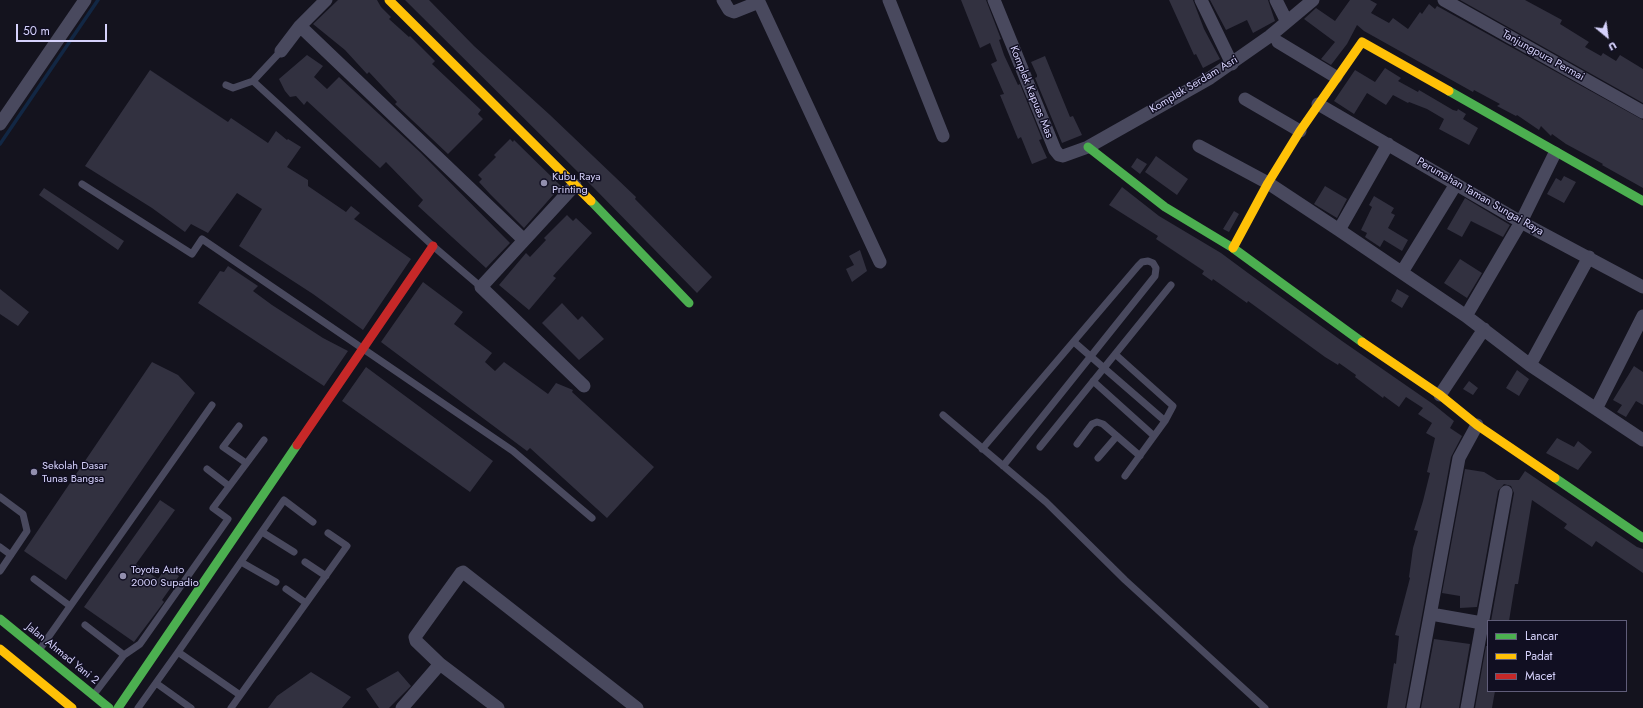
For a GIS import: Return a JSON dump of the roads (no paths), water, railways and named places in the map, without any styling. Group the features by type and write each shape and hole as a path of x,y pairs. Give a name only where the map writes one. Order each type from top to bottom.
{"main road":[{"path":"389,0 575,185 688,302"},
{"path":"1233,248 1268,183 1300,131 1359,44 1364,42 1556,153 1643,201"},
{"path":"1088,147 1165,208 1233,248 1348,332 1440,395 1477,425 1643,538"},
{"path":"118,708 433,246"},
{"name":"Jalan Ahmad Yani 2","path":"0,619 109,708"},
{"path":"0,649 72,708"}],"street":[{"path":"0,124 85,0"},
{"path":"281,51 300,26 326,0"},
{"path":"723,0 729,10 734,12 762,1 880,262"},
{"path":"888,0 943,136"},
{"name":"Komplek Kapuas Mas","path":"994,0 1055,150 1059,155 1063,156 1088,147"},
{"path":"1201,0 1232,64"},
{"path":"1276,0 1287,22"},
{"name":"Komplek Serdam Asri","path":"1088,147 1232,64 1313,0"},
{"name":"Tanjungpura Permai","path":"1444,0 1643,112"},
{"path":"300,26 524,240"},
{"path":"1278,42 1336,77"},
{"path":"1245,99 1300,131"},
{"name":"Perumahan Taman Sungai Raya","path":"1318,104 1521,222 1643,287"},
{"path":"1339,230 1388,144"},
{"path":"1199,146 1268,183 1339,230 1466,316 1530,365 1643,440"},
{"path":"1466,316 1521,222 1556,153"},
{"path":"1402,272 1456,184"},
{"path":"575,185 481,287 584,386"},
{"path":"1530,365 1588,257"},
{"path":"1596,409 1643,316"},
{"path":"1440,395 1484,329"},
{"path":"1413,708 1460,458 1477,425"},
{"path":"1467,708 1506,492"},
{"path":"498,708 440,664 418,644 415,637 463,572 637,708"},
{"path":"1431,614 1482,623"},
{"path":"402,708 440,664"}],"lane":[{"path":"226,85 233,88 253,81 281,51"},
{"path":"253,81 433,246 481,287"},
{"path":"82,184 192,254 202,239 513,451 592,518"},
{"path":"982,449 1138,266 1142,262 1148,261 1153,263 1156,268 1155,276 1003,466"},
{"path":"1040,447 1171,285"},
{"path":"1074,342 1165,421"},
{"path":"1115,354 1173,406 1165,421 1153,435 1125,476"},
{"path":"1092,381 1153,435"},
{"path":"38,651 212,405"},
{"path":"943,415 1046,502 1125,580 1266,708"},
{"path":"1077,444 1092,424 1097,422 1103,424 1140,456"},
{"path":"239,426 223,447 246,463"},
{"path":"1098,458 1117,436"},
{"path":"93,694 124,654 140,644 228,520 213,508 264,440"},
{"path":"207,469 229,486"},
{"path":"0,497 23,514 27,532 0,571"},
{"path":"138,708 284,500 313,522"},
{"path":"262,532 294,552"},
{"path":"230,708 347,546 328,533"},
{"path":"0,547 11,555"},
{"path":"241,562 276,582"},
{"path":"305,562 326,576"},
{"path":"34,579 70,606"},
{"path":"286,589 306,603"},
{"path":"85,624 124,654"},
{"path":"178,652 240,695"},
{"path":"156,683 191,708"}],"waterway":[{"path":"0,144 98,0"}],"place":[{"name":"Kubu Raya Printing","path":"544,183"},
{"name":"Sekolah Dasar Tunas Bangsa","path":"34,472"},
{"name":"Toyota Auto 2000 Supadio","path":"123,576"}]}
